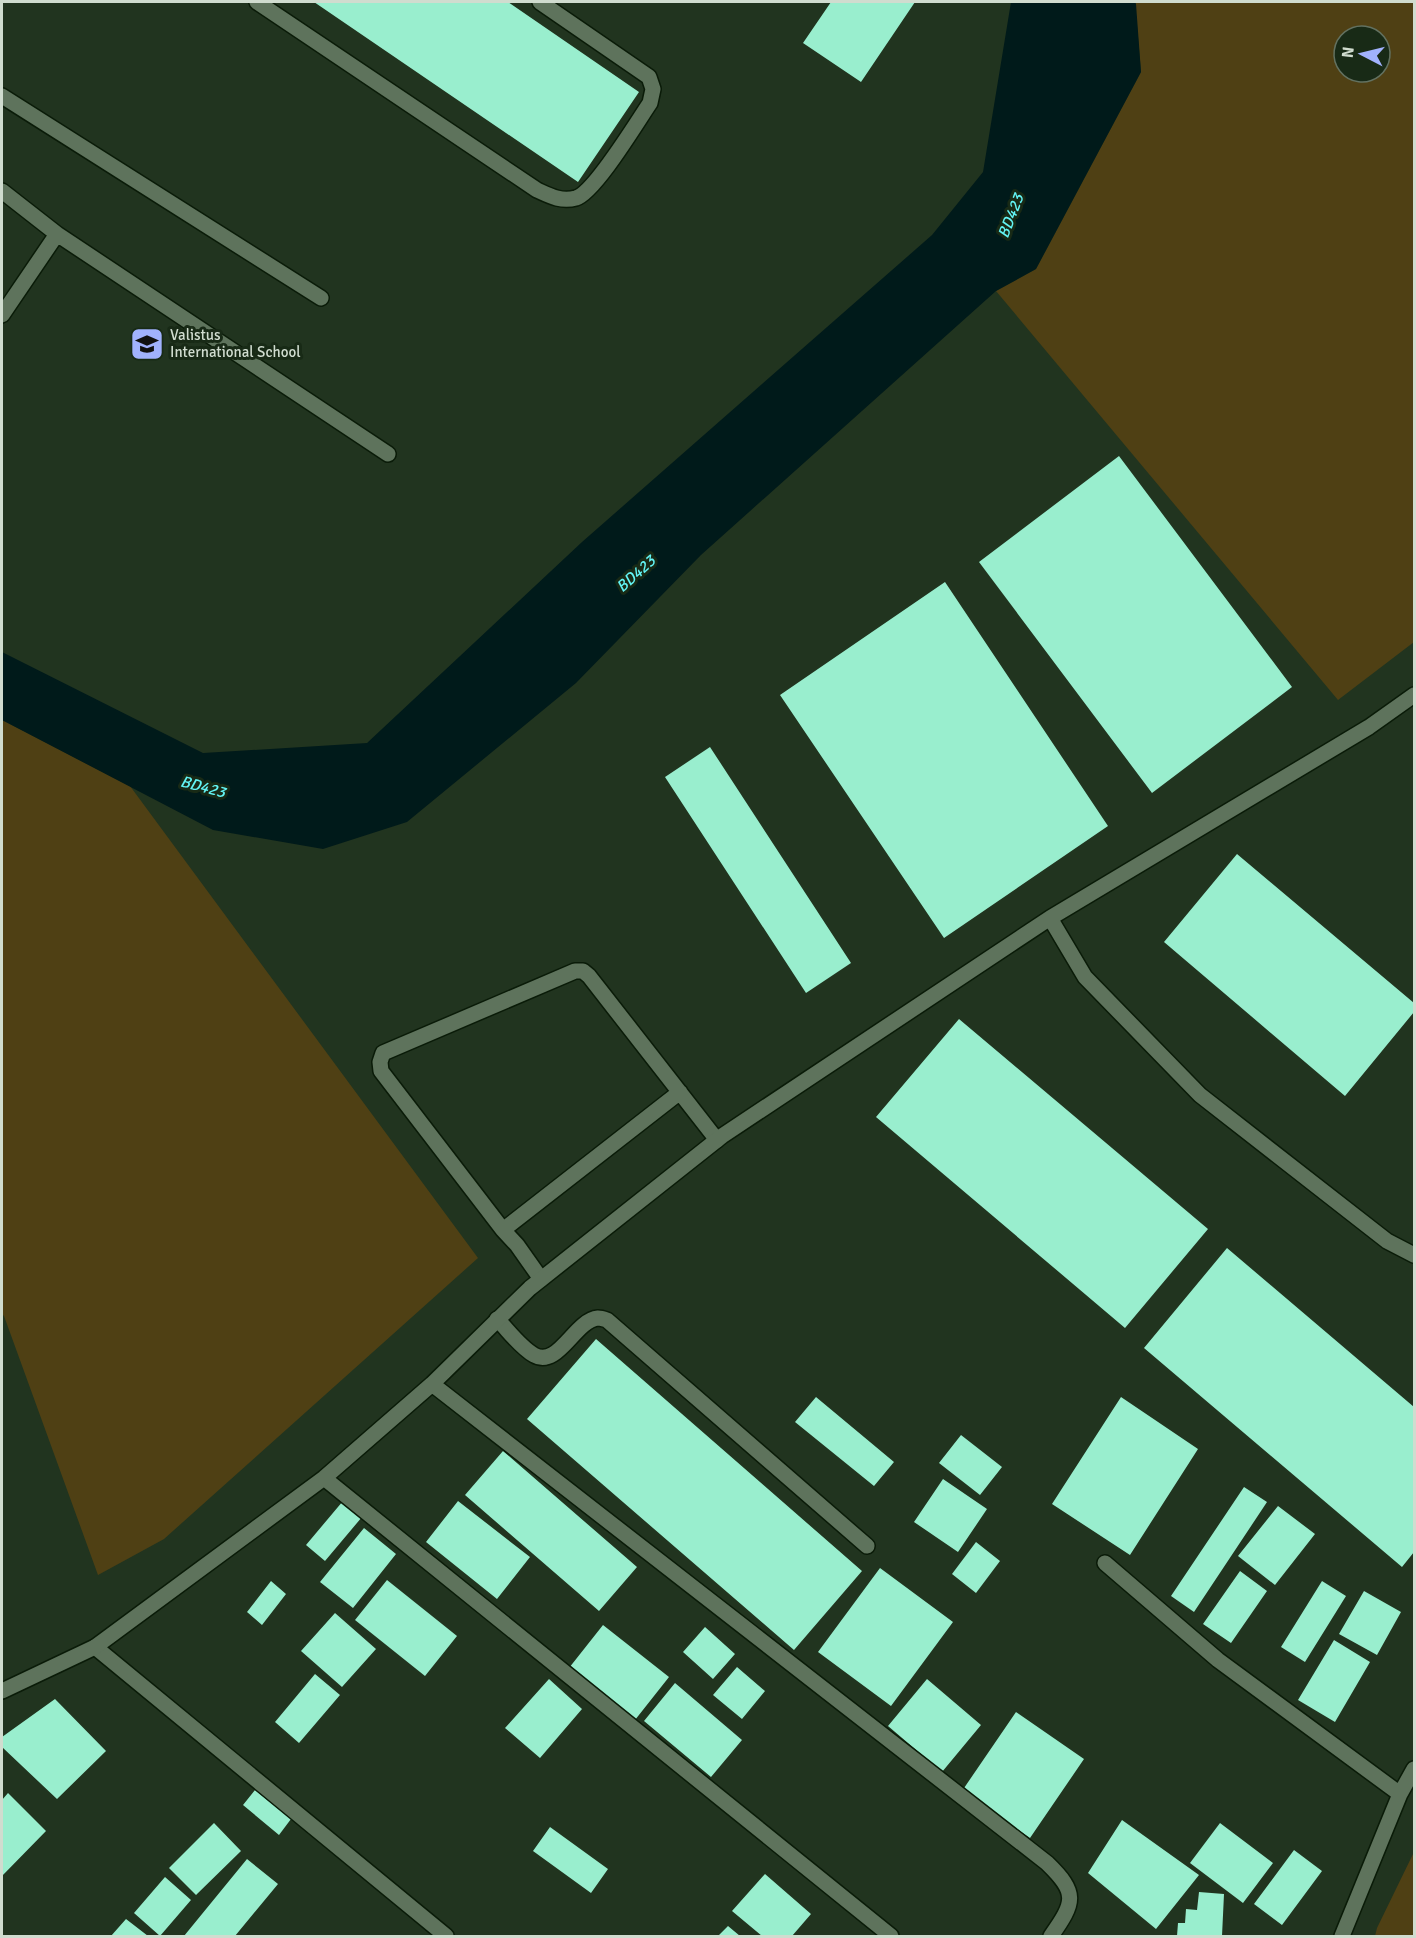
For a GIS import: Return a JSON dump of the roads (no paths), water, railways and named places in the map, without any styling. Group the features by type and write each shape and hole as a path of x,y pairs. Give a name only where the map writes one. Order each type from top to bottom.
{"street":[{"path":"257,2 537,190 553,198 564,200 579,197 600,177 650,103 652,89 649,77 540,2"},
{"path":"2,96 321,297"},
{"path":"2,191 57,234 388,453"},
{"path":"2,315 57,234"},
{"path":"2,1691 95,1647 324,1478 432,1384 541,1279 717,1140 1050,918 1370,727 1414,694"},
{"path":"1050,918 1085,977 1200,1095 1387,1241 1414,1255"},
{"path":"541,1279 381,1071 380,1062 383,1053 575,971 583,971 717,1140"},
{"path":"503,1230 680,1092"},
{"path":"497,1319 531,1354 540,1358 549,1358 587,1323 598,1318 607,1320 867,1546"},
{"path":"432,1384 1047,1863 1063,1878 1070,1893 1066,1916 1051,1936"},
{"path":"324,1478 891,1936"},
{"path":"1105,1563 1218,1660 1400,1794"},
{"path":"95,1647 446,1936"},
{"path":"1342,1936 1400,1794 1414,1769"}],"water":[{"name":"BD423","path":"1011,2 1135,2 1136,4 1141,72 1036,269 996,291 701,555 576,683 407,822 323,849 213,830 2,720 2,652 203,753 367,743 582,542 932,235 983,172"}],"place":[{"name":"Valistus International School","path":"147,344"}]}
